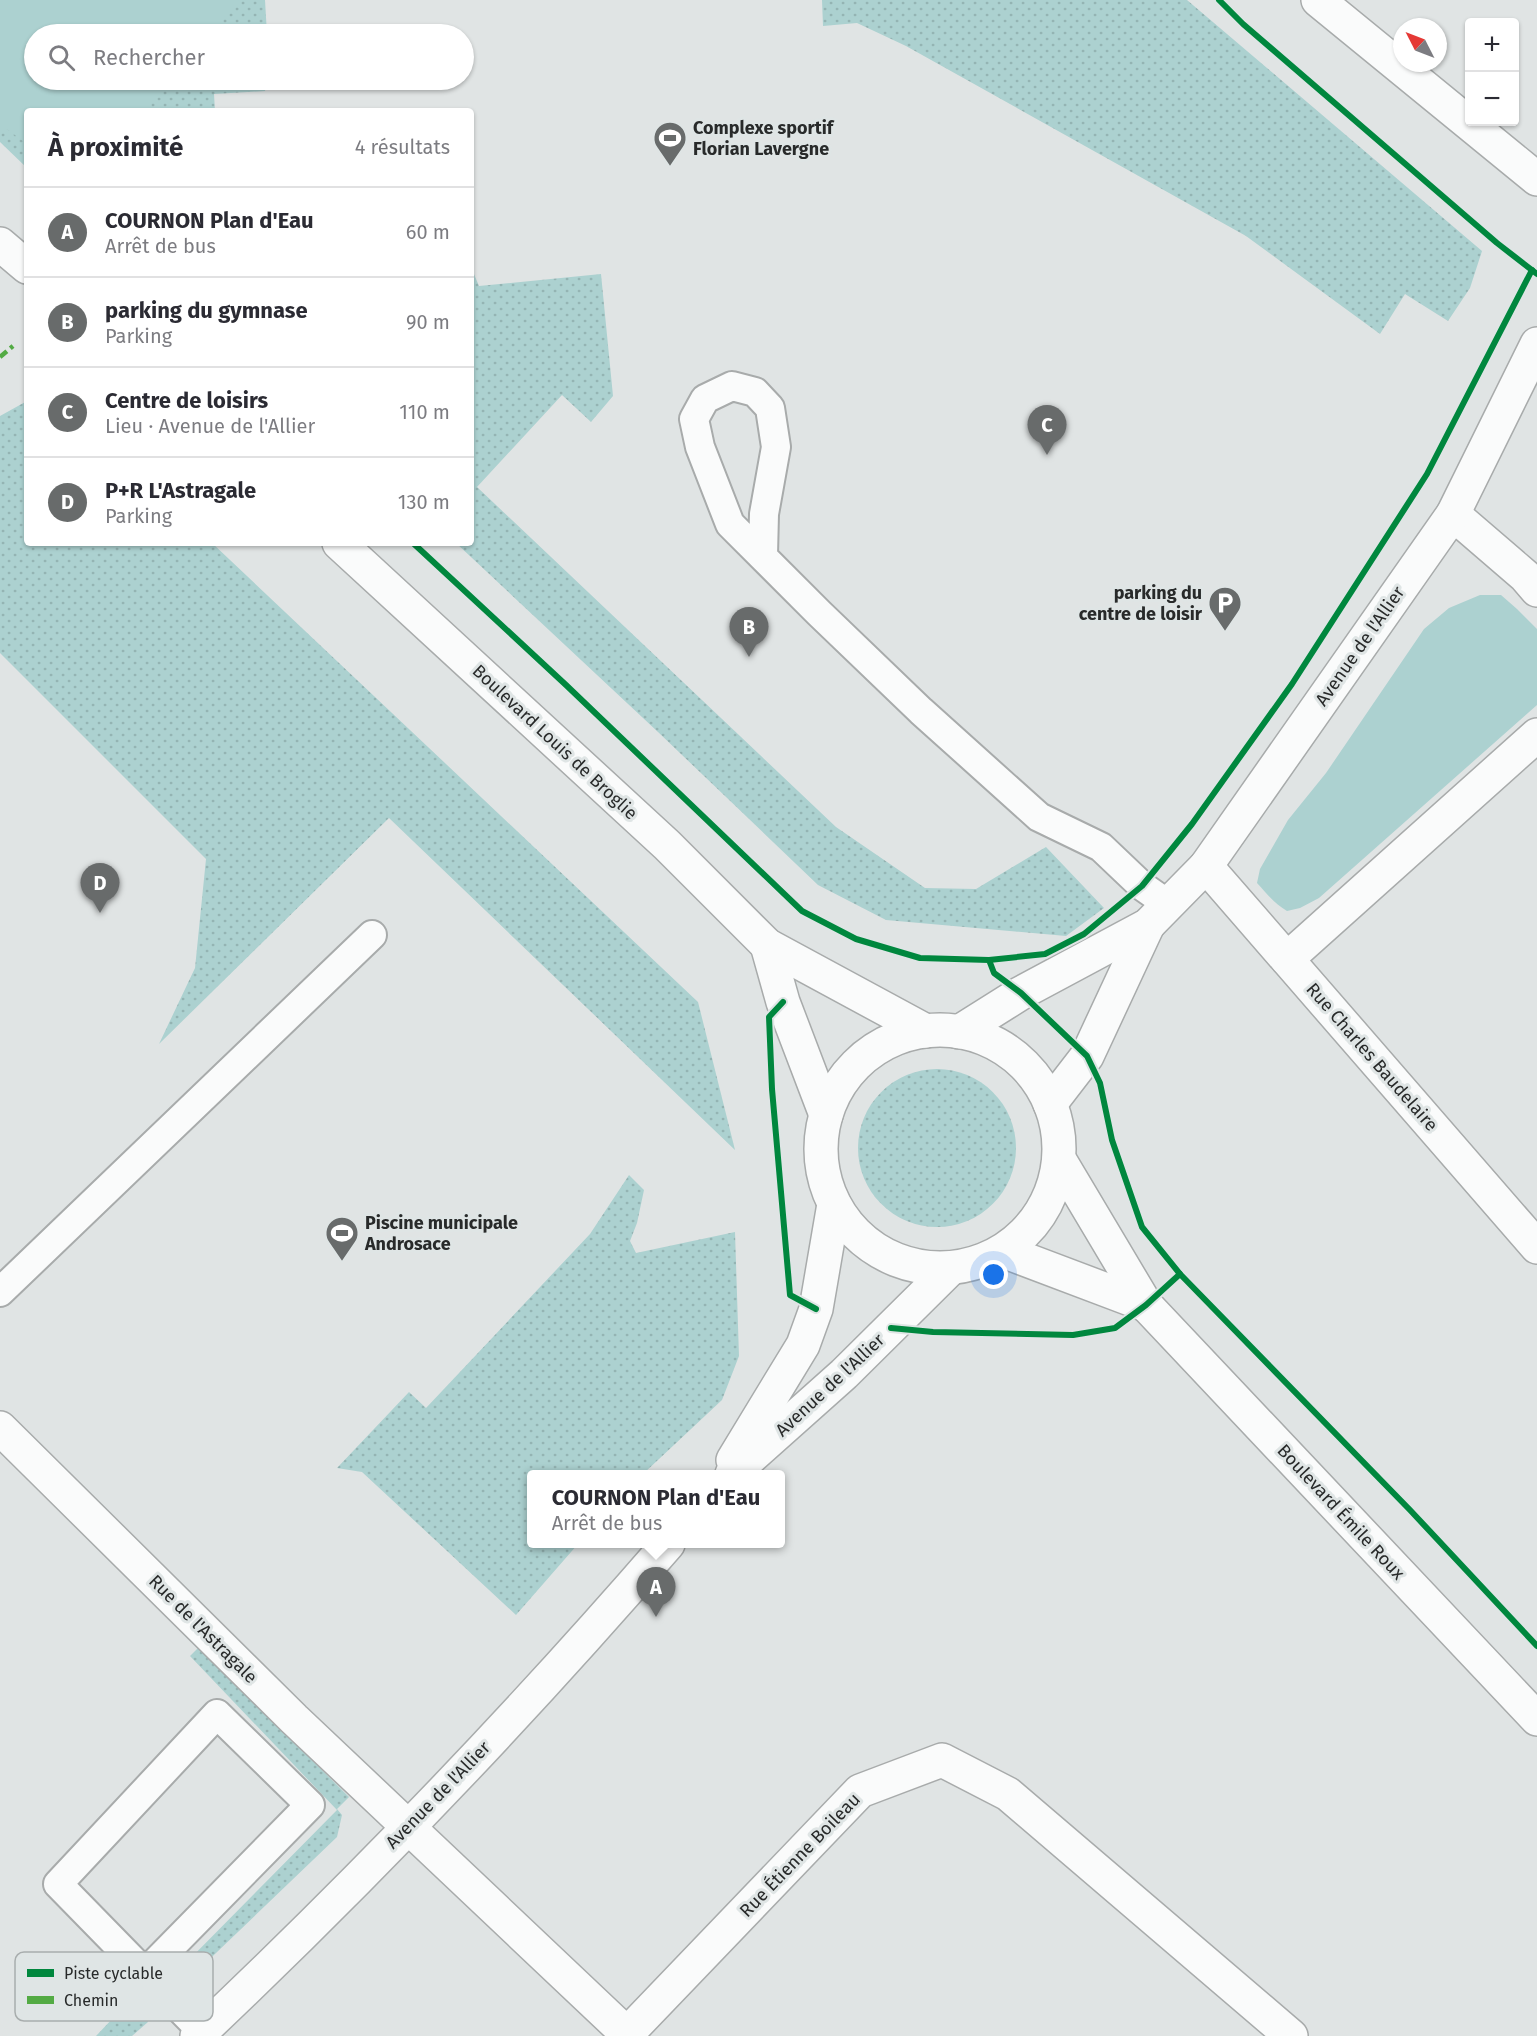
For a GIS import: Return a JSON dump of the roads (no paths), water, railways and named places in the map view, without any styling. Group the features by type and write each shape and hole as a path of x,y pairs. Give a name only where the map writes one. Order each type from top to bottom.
{"street":[{"path":"1318,0 1537,179"},
{"path":"0,244 24,264"},
{"name":"Avenue de l'Allier","path":"959,1032 1021,993 1158,915 1206,866 1453,514 1537,344"},
{"path":"1453,514 1525,576 1537,590"},
{"name":"Boulevard Louis de Broglie","path":"342,546 667,845 767,945 926,1031"},
{"path":"1287,959 1537,735"},
{"name":"Rue Charles Baudelaire","path":"1206,866 1537,1247"},
{"name":"Avenue de l'Allier","path":"1050,1104 1087,1056 1158,915"},
{"name":"Boulevard Louis de Broglie","path":"767,945 783,1002 826,1114"},
{"path":"926,1031 959,1032 982,1038 1004,1048 1039,1082 1050,1104 1058,1131 1059,1159 1053,1186 1042,1211 1024,1233 1003,1251 978,1262 951,1268 922,1267 896,1260 871,1246 849,1227 834,1204 826,1182 821,1160 822,1137 826,1114 837,1089 854,1067 875,1050 899,1037 926,1031"},
{"name":"Boulevard Émile Roux","path":"1059,1159 1146,1305 1537,1719"},
{"name":"Avenue de l'Allier","path":"726,1470 803,1345 816,1309 834,1204"},
{"name":"Boulevard Émile Roux","path":"1003,1251 1146,1305"},
{"name":"Avenue de l'Allier","path":"736,1470 844,1374 951,1268"},
{"name":"Rue de l'Astragale","path":"0,1428 294,1719 409,1827"},
{"name":"Avenue de l'Allier","path":"213,2020 409,1827 570,1654 664,1548"},
{"name":"Rue Étienne Boileau","path":"409,1827 628,2035 860,1791 942,1760 1008,1794 1291,2036"},
{"name":"Avenue de l'Allier","path":"200,2033 212,2021"}],"lane":[{"path":"764,555 764,514 776,447 770,408 755,392 732,386 705,399 694,419 700,447 730,524 913,703 1039,817 1101,847 1142,886 1158,915"},
{"path":"0,1292 372,935"},
{"path":"125,1952 58,1884 217,1714 310,1805 165,1952"},
{"path":"189,2021 200,2033"}],"place":[{"name":"Complexe sportif Florian Lavergne","path":"670,167"},
{"name":"Centre de loisirs","path":"1047,455"},
{"name":"parking du centre de loisir","path":"1225,632"},
{"name":"parking du gymnase","path":"749,657"},
{"name":"P+R L'Astragale","path":"100,913"},
{"name":"Piscine municipale Androsace","path":"342,1262"},
{"name":"COURNON Plan d'Eau","path":"656,1617"}]}
